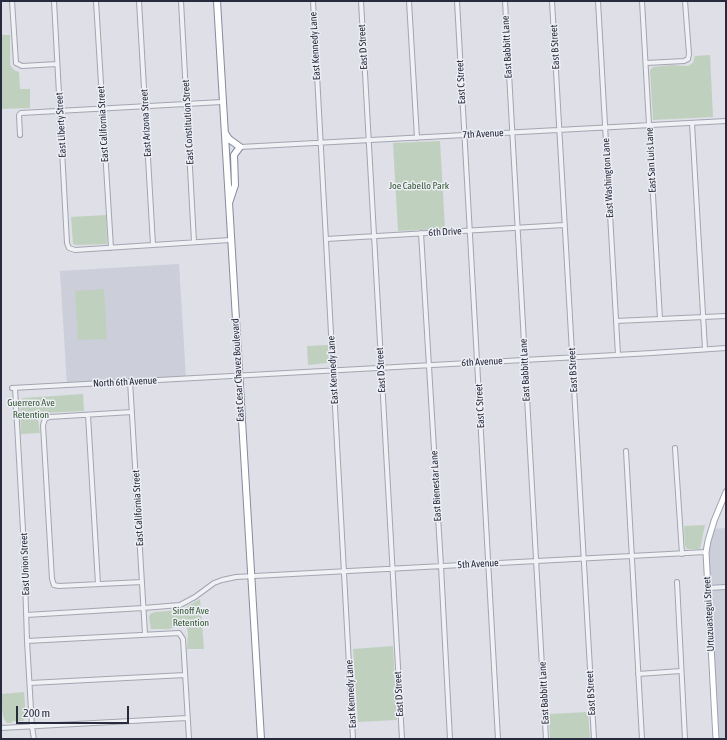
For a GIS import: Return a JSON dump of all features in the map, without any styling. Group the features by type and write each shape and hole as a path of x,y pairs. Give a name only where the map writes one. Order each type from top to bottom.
{"highway":[{"name":"East Cesar Chavez Boulevard","path":"217,1 260,739"},
{"path":"224,130 229,139 240,147 234,155 235,185 228,207"}],"main road":[{"name":"Urtuzuastegui Street","path":"716,739 706,552 714,521 726,492"}],"street":[{"path":"12,1 15,58 17,65 57,64"},
{"name":"East Liberty Street","path":"54,1 67,243 69,248 75,250 111,248"},
{"name":"East California Street","path":"96,1 111,248"},
{"name":"East Arizona Street","path":"139,1 153,245"},
{"name":"East Constitution Street","path":"181,1 194,242"},
{"name":"East Kennedy Lane","path":"312,1 353,739"},
{"name":"East D Street","path":"361,1 402,739"},
{"path":"409,1 417,138"},
{"name":"East C Street","path":"457,1 498,739"},
{"name":"East Babbitt Lane","path":"505,1 546,739"},
{"name":"East B Street","path":"552,1 594,739"},
{"name":"East Washington Lane","path":"598,1 618,355"},
{"name":"East San Luis Lane","path":"642,1 660,319"},
{"path":"646,63 684,61 688,59 686,1"},
{"path":"20,135 20,114 222,102"},
{"name":"7th Avenue","path":"240,147 726,121"},
{"path":"692,123 705,349"},
{"name":"6th Drive","path":"326,238 564,226"},
{"name":"East Bienestar Lane","path":"421,233 450,739"},
{"path":"111,248 230,240"},
{"path":"616,321 726,316"},
{"name":"6th Avenue","path":"239,375 726,348"},
{"name":"North 6th Avenue","path":"14,388 239,375"},
{"name":"East California Street","path":"130,381 144,634"},
{"name":"East Union Street","path":"14,388 24,548 32,727 34,739"},
{"path":"132,412 49,417 44,419 43,425 52,579 54,585 59,586 142,582"},
{"path":"88,415 98,584"},
{"path":"675,448 682,554"},
{"path":"626,451 642,739"},
{"name":"5th Avenue","path":"26,615 180,605 187,602 207,587 228,578 706,552"},
{"path":"676,582 685,739"},
{"path":"708,588 726,587"},
{"path":"28,641 144,634 180,634 183,639 188,739"},
{"path":"638,674 681,671"},
{"path":"30,684 185,675"},
{"path":"1,728 187,718"}],"shaded area":[{"path":"179,264 186,378 67,385 60,271"},
{"path":"726,528 726,739 716,739 707,563 711,529"}],"green space":[{"path":"1,35 10,35 10,65 14,70 19,72 20,89 30,89 30,108 1,109"},
{"path":"710,55 713,117 653,120 650,70 653,67 672,65 688,66 693,63 695,56"},
{"name":"Joe Cabello Park","path":"440,141 445,229 398,231 393,143"},
{"path":"106,215 107,244 73,244 71,217"},
{"path":"104,289 107,339 78,340 75,291"},
{"path":"328,345 329,360 327,363 308,365 307,346"},
{"name":"Guerrero Ave Retention","path":"83,394 84,411 42,413 38,419 40,433 21,434 20,401 23,398"},
{"path":"705,525 700,549 687,549 685,545 684,526"},
{"name":"Sinoff Ave Retention","path":"200,599 204,649 187,649 188,633 185,626 182,625 169,629 151,629 149,618 150,614 155,612 181,610"},
{"path":"393,646 397,720 358,722 353,649"},
{"path":"24,692 26,717 23,721 13,721 11,723 7,723 4,719 1,707 1,694"},
{"path":"588,712 590,739 550,739 549,714"}]}
